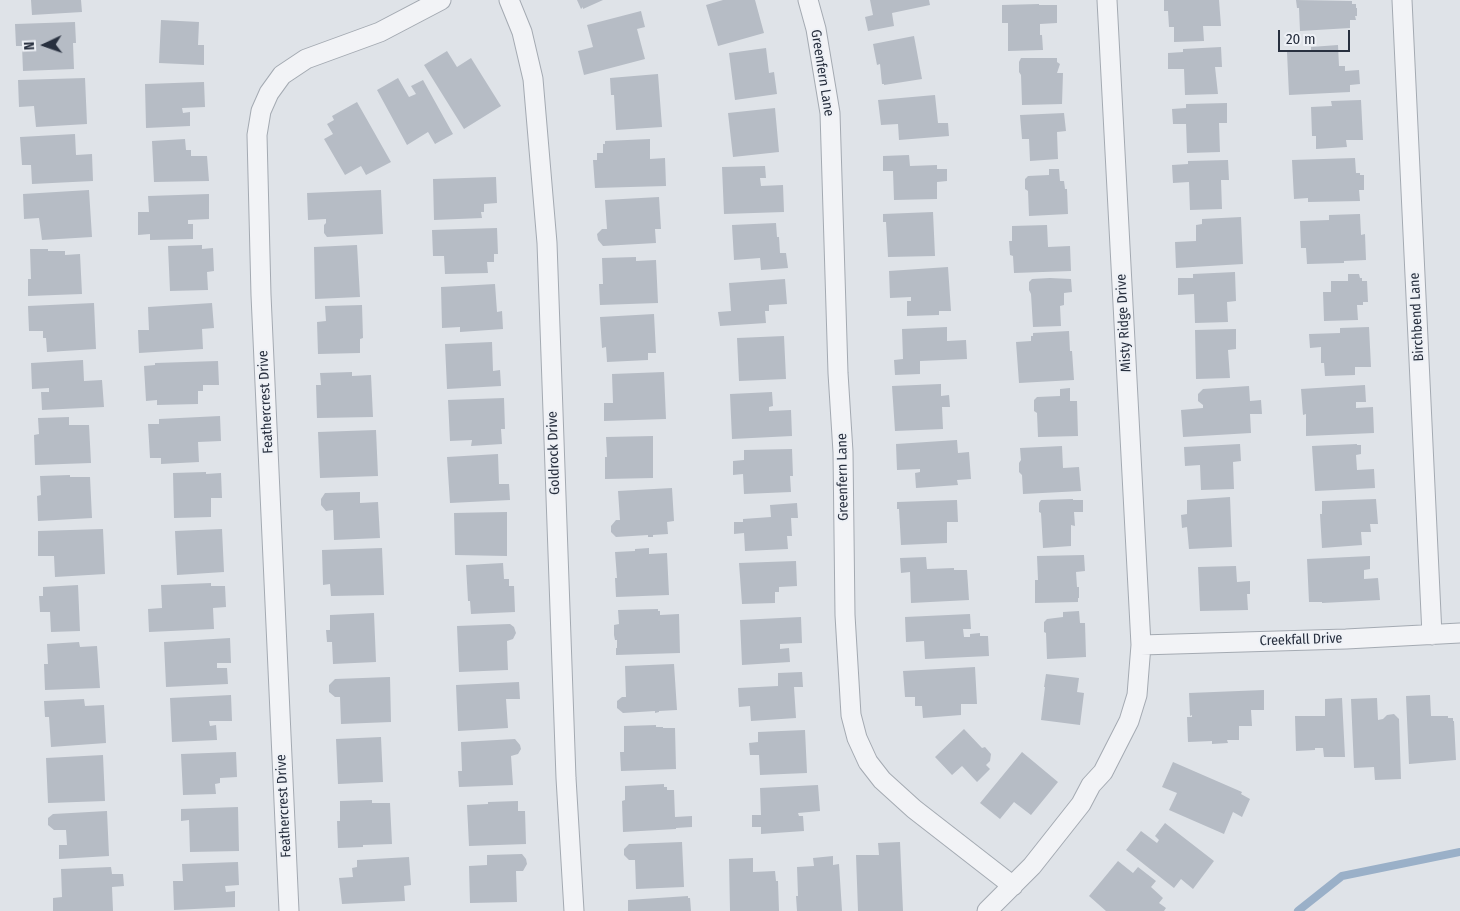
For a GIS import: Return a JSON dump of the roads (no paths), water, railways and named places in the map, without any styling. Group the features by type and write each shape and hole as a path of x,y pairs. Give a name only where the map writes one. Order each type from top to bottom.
{"street":[{"name":"Feathercrest Drive","path":"289,911 261,295 258,135 261,112 269,93 282,75 306,59 380,32 442,0"},
{"name":"Goldrock Drive","path":"509,0 522,32 533,79 547,243 566,778 574,911"},
{"name":"Greenfern Lane","path":"808,0 816,29 830,113 838,373 843,452 845,615 851,715 857,738 868,762 882,780 914,809 1013,886"},
{"name":"Misty Ridge Drive","path":"988,911 1032,866 1081,804 1091,785 1103,772 1129,721 1137,695 1141,645 1108,0"},
{"name":"Birchbend Lane","path":"1402,0 1432,635"},
{"name":"Creekfall Drive","path":"1141,645 1336,640 1460,633"}],"waterway":[{"path":"1298,911 1342,876 1460,852"}]}
